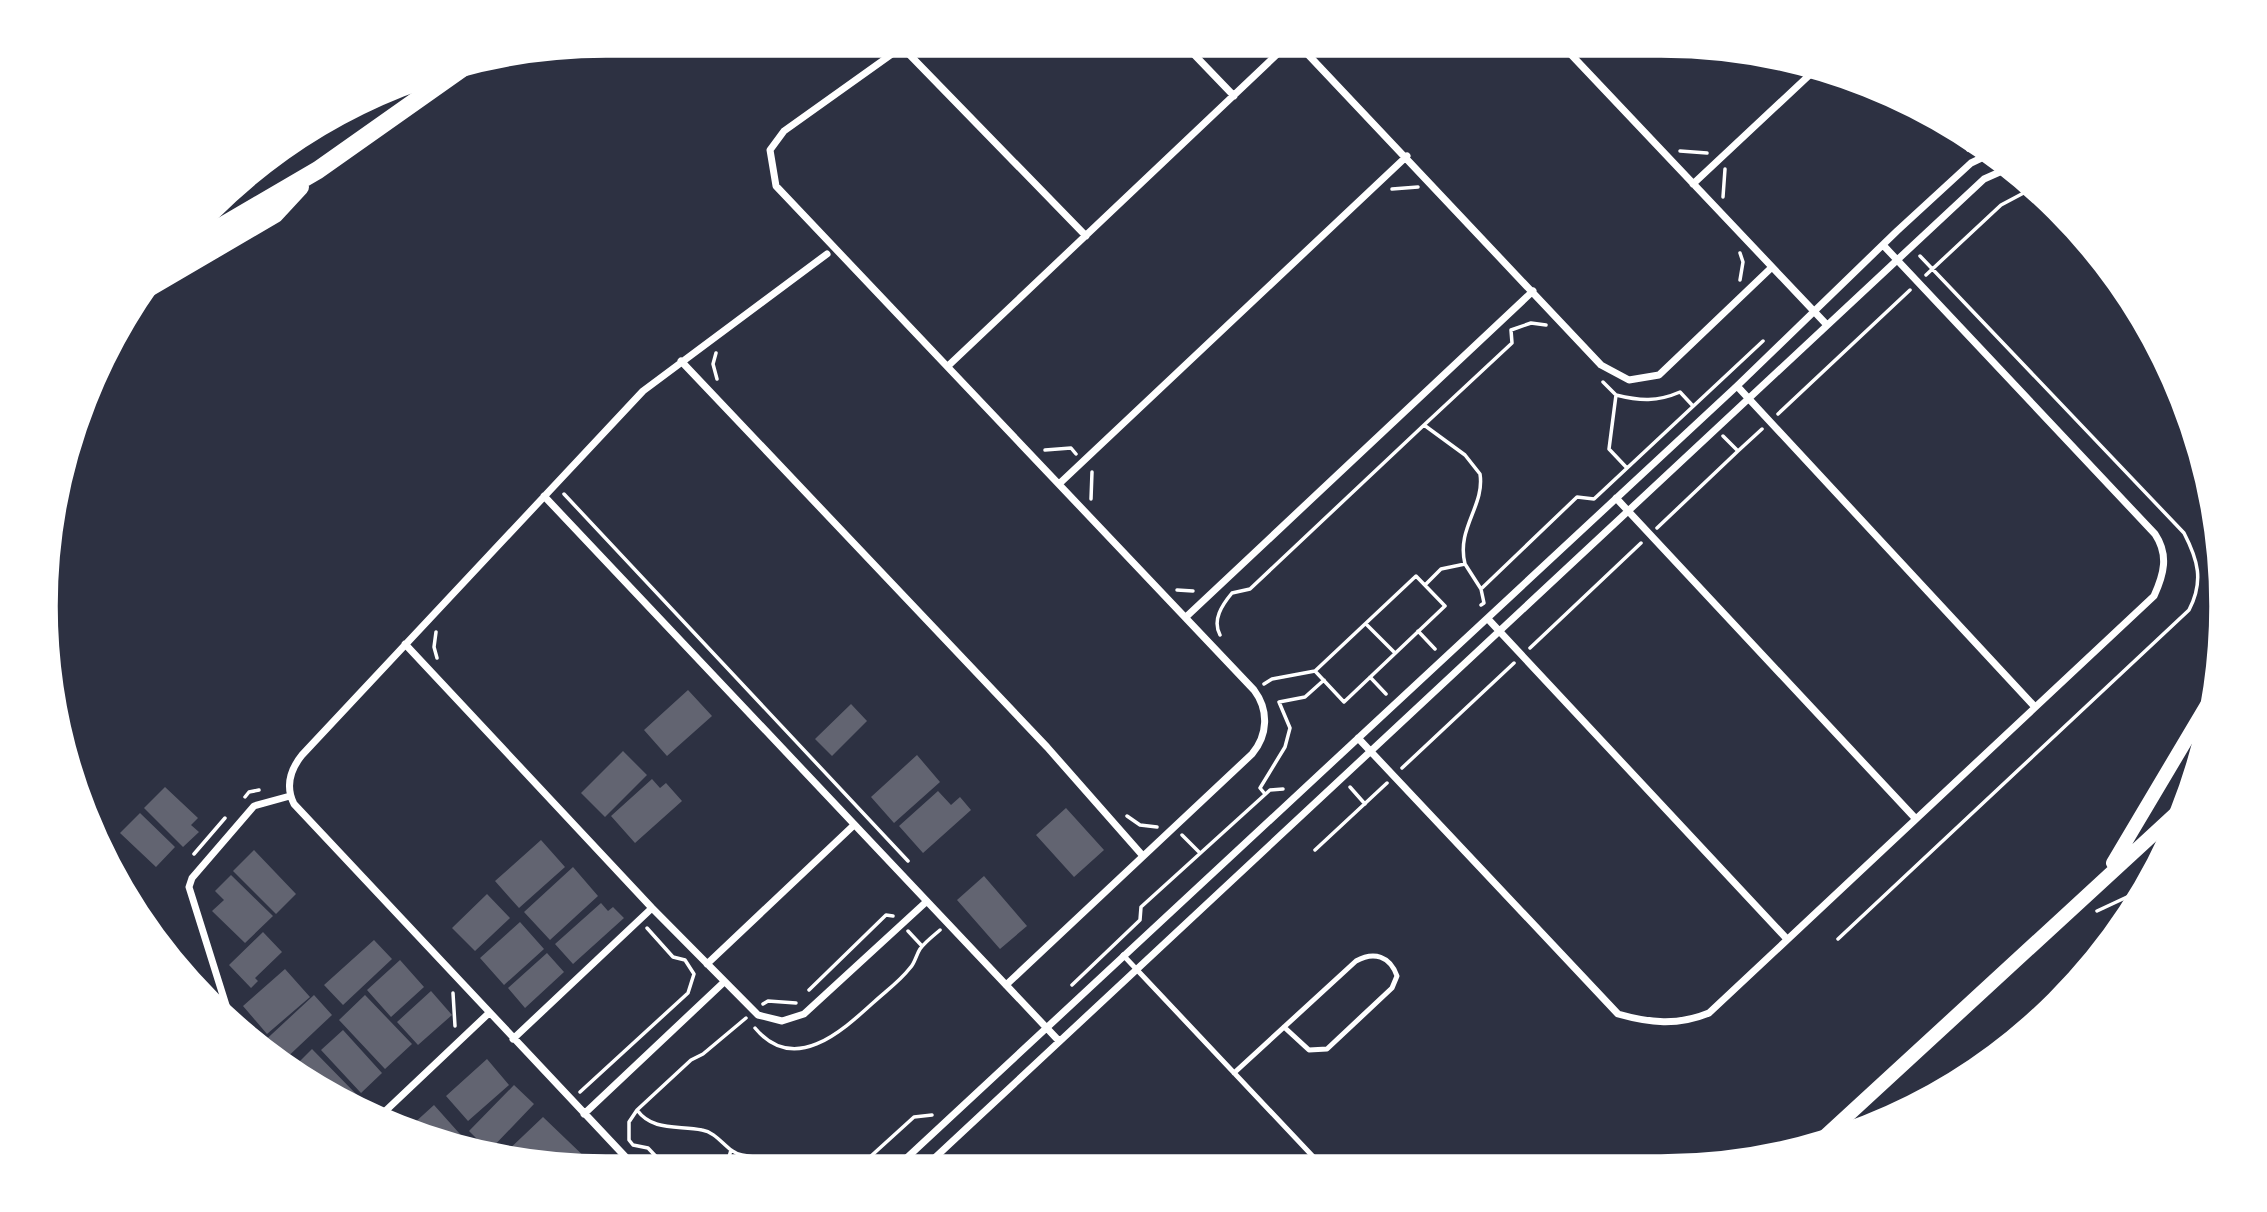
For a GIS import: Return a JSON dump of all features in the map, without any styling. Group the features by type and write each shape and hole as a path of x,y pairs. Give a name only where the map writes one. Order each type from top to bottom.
{"highway":[{"path":"191,244 317,170 445,81"},
{"path":"164,279 275,214 317,170"}],"main road":[{"path":"2107,874 2199,719"},
{"path":"1834,1128 2166,822"}],"street":[{"path":"890,56 784,131 770,150 771,171 776,186 1213,645 1254,690 1261,702 1265,720 1256,749 1006,985"},
{"path":"914,56 1086,236"},
{"path":"1196,56 1234,96"},
{"path":"948,366 1276,56"},
{"path":"1311,56 1601,365 1629,380 1659,375 1770,269"},
{"path":"1572,56 1770,269 1826,325"},
{"path":"1693,184 1808,76"},
{"path":"1059,484 1407,156"},
{"path":"909,1156 1704,417 1883,244 1972,163 1980,159"},
{"path":"937,1156 1717,430 1826,325 1984,179 1999,172"},
{"path":"1357,738 1618,1014 1646,1022 1688,1022 1709,1013 2154,596 2163,576 2162,544 1883,244"},
{"path":"624,1156 287,797 289,779 302,755 643,391 827,254"},
{"path":"1186,617 1533,291"},
{"path":"681,361 1047,747 1143,856"},
{"path":"1737,386 2035,707"},
{"path":"544,496 1059,1041"},
{"path":"1616,498 1915,818"},
{"path":"1488,619 1786,938"},
{"path":"405,644 652,908 754,1011 782,1021 804,1014 926,902"},
{"path":"225,1003 189,887 192,877 254,806 287,797"},
{"path":"707,964 854,825"},
{"path":"513,1039 652,908"},
{"path":"584,1114 724,982"},
{"path":"387,1110 489,1013"}],"lane":[{"path":"1123,955 1312,1156"},
{"path":"1234,1073 1284,1027 1356,961 1372,955 1387,960 1397,976 1392,988 1327,1049 1309,1050 1284,1027"}],"path":[{"path":"1675,147 1692,154 1709,153 1725,169 1723,199"},
{"path":"1389,190 1403,186 1418,188 1427,178"},
{"path":"1315,850 2001,205 2025,193"},
{"path":"1737,285 1743,262 1740,251 1746,243"},
{"path":"1838,939 2189,610 2199,593 2200,573 2194,551 2184,533 1912,247"},
{"path":"1174,589 1187,593 1199,590 1213,578 1232,593 1250,589 1512,343 1511,330 1531,323 1548,325 1554,332"},
{"path":"713,337 719,348 713,364 715,376 722,387"},
{"path":"1481,589 1577,497 1594,499 1764,340"},
{"path":"1598,376 1616,395 1641,401 1663,400 1680,392 1704,417"},
{"path":"1616,395 1609,449 1627,468"},
{"path":"1424,425 1465,454 1480,474 1479,495 1461,547 1465,564 1481,589 1484,603 1474,612"},
{"path":"1717,430 1738,451"},
{"path":"1036,441 1044,450 1071,448 1083,461"},
{"path":"1091,502 1089,478 1095,462"},
{"path":"555,484 913,865"},
{"path":"1425,585 1441,569 1465,564"},
{"path":"1254,690 1272,679 1315,671 1416,576 1445,606 1344,702 1315,671"},
{"path":"1213,645 1221,637 1216,628 1219,615 1232,593"},
{"path":"434,614 442,623 436,633 434,647 437,658 452,674 443,684"},
{"path":"1366,624 1395,653"},
{"path":"1418,631 1436,649 1426,658"},
{"path":"1370,677 1386,694"},
{"path":"1265,794 1260,788 1285,747 1290,728 1279,702 1305,697 1324,680"},
{"path":"1377,702 1396,685"},
{"path":"1066,991 1140,920 1141,906 1265,794 1270,790 1281,792 1290,782"},
{"path":"240,802 249,792 279,787 287,797"},
{"path":"1120,809 1130,819 1149,828 1168,821 1200,853"},
{"path":"189,861 231,812"},
{"path":"2097,911 2127,897"},
{"path":"571,1100 688,993 694,974 685,960 673,957 640,919"},
{"path":"747,1018 770,1043 800,1049 817,1045 855,1020 912,967 922,946 947,923"},
{"path":"445,984 454,994 456,1025 447,1034"},
{"path":"656,1156 648,1148 633,1145 629,1140 629,1122 637,1111 691,1060 703,1054 754,1011"},
{"path":"923,1124 942,1107"},
{"path":"637,1111 642,1118 660,1126 704,1130 717,1136 731,1150 753,1156"},
{"path":"871,1156 914,1117 932,1115"},
{"path":"890,1156 897,1149"},
{"path":"729,1156 731,1150"}],"building":[{"path":"688,690 712,716 667,756 644,730"},
{"path":"851,704 867,721 832,756 815,739"},
{"path":"623,751 647,775 605,817 581,793"},
{"path":"917,755 940,782 894,823 871,797"},
{"path":"652,779 660,788 666,783 682,801 635,843 611,816"},
{"path":"165,787 198,818 191,825 199,832 183,847 144,808"},
{"path":"938,791 951,805 960,797 971,810 923,853 899,826"},
{"path":"1066,808 1104,850 1074,877 1036,835"},
{"path":"140,813 175,847 156,867 120,833"},
{"path":"541,840 565,867 519,908 495,881"},
{"path":"254,850 296,894 276,914 233,871"},
{"path":"573,867 598,896 550,940 524,912"},
{"path":"231,875 273,916 245,943 212,911 224,900 215,891"},
{"path":"984,876 1027,926 1000,949 957,900"},
{"path":"487,894 510,918 475,951 452,928"},
{"path":"601,903 608,911 613,907 624,918 573,964 555,944"},
{"path":"520,922 544,949 504,985 480,958"},
{"path":"263,932 282,952 255,978 258,981 251,988 229,965"},
{"path":"374,940 392,959 343,1005 324,985"},
{"path":"547,953 564,972 525,1008 508,988"},
{"path":"400,960 424,987 391,1017 367,990"},
{"path":"285,969 310,997 267,1034 243,1006"},
{"path":"431,991 452,1015 418,1045 397,1022"},
{"path":"314,995 332,1015 289,1055 267,1039"},
{"path":"365,995 412,1044 385,1069 339,1020"},
{"path":"343,1030 382,1073 361,1093 321,1050"},
{"path":"312,1049 359,1097 331,1082 299,1062"},
{"path":"487,1059 509,1085 468,1121 446,1096"},
{"path":"514,1085 534,1104 496,1144 478,1140 469,1131"},
{"path":"434,1105 462,1136 429,1127 416,1122"},
{"path":"543,1117 583,1155 534,1151 511,1147"}]}
